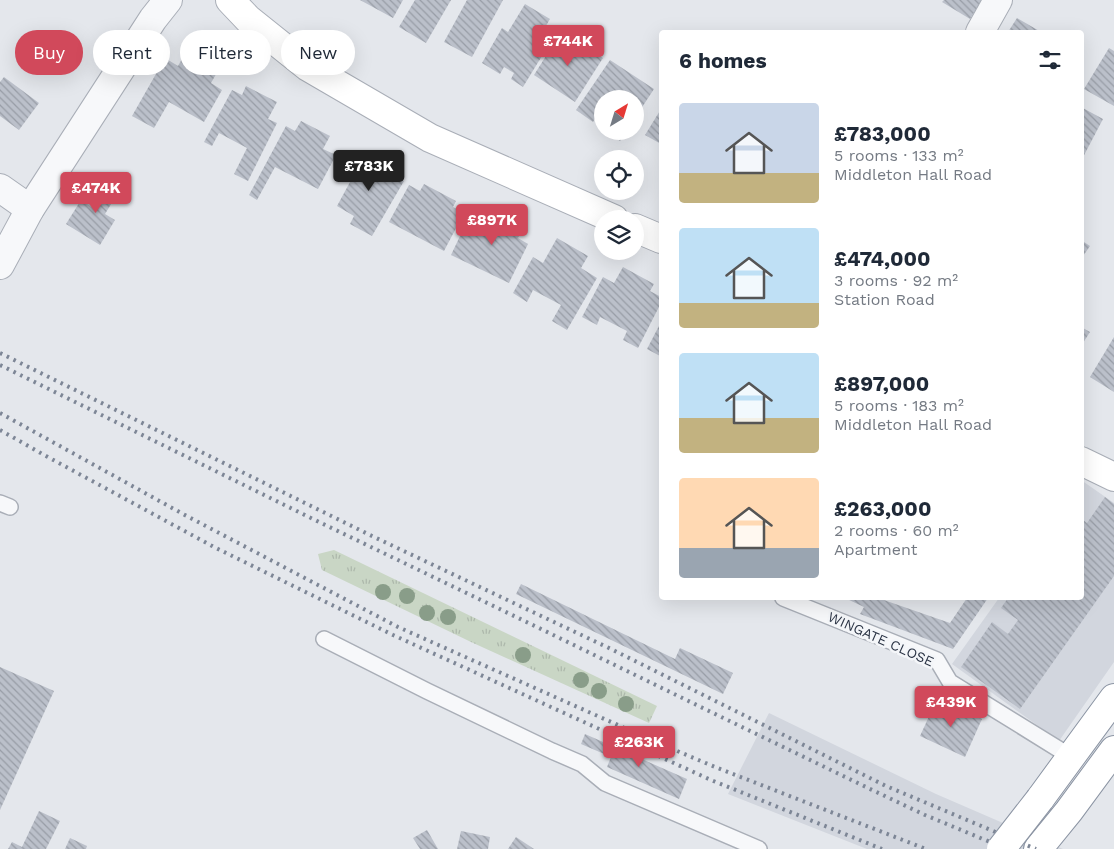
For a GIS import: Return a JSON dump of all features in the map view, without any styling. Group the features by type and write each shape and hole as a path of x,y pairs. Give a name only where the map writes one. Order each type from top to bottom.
{"main road":[{"path":"230,0 248,19 308,67 430,138 594,210"},
{"path":"644,232 659,238"},
{"path":"1084,462 1114,477"},
{"path":"1001,849 1040,800 1114,698"},
{"path":"1038,849 1114,750"}],"street":[{"path":"0,265 30,209 153,19 168,0"},
{"path":"981,30 998,0"},
{"path":"0,188 30,209"}],"lane":[{"name":"WINGATE CLOSE","path":"788,600 936,660 950,682 1060,750 1069,760"},
{"path":"324,639 453,704 582,764 605,783 759,849"}],"shaded area":[{"path":"1084,482 1114,503 1114,662 1059,741 952,664 998,600 1084,600"},
{"path":"769,713 936,794 1063,849 867,849 728,794"}],"green space":[{"path":"334,550 657,706 649,723 471,642 322,570 318,554"}],"building":[{"path":"360,0 403,0 393,18"},
{"path":"415,0 451,0 426,43 399,27"},
{"path":"467,0 503,0 472,57 444,42"},
{"path":"944,0 982,0 970,19 942,2"},
{"path":"525,4 550,19 535,44 545,51 523,87 511,79 514,73 504,67 500,74 482,63 502,28 508,32"},
{"path":"1017,18 1038,30 1009,30"},
{"path":"561,32 603,58 575,102 534,75"},
{"path":"1109,48 1114,51 1114,106 1084,89"},
{"path":"610,60 654,89 644,104 644,90 594,90 593,122 576,110"},
{"path":"170,61 178,66 180,62 180,75 216,75 211,83 222,90 204,122 169,102 154,128 132,116 155,75 170,75"},
{"path":"4,77 39,103 19,130 0,116 0,82"},
{"path":"246,86 277,102 268,119 277,123 248,181 234,174 247,148 219,133 212,146 204,142 232,90 242,95"},
{"path":"1084,109 1103,119 1084,155"},
{"path":"659,112 659,143 645,135"},
{"path":"301,121 330,136 323,149 336,155 318,189 275,167 257,200 249,195 286,126 295,131"},
{"path":"366,151 385,161 381,168 404,181 372,236 350,224 354,216 337,206 350,182 342,178 354,157 360,160"},
{"path":"112,176 124,183 105,214 115,220 100,245 66,224 81,200 93,208"},
{"path":"424,184 456,201 453,207 464,213 444,251 389,222 409,185 420,191"},
{"path":"489,212 523,228 518,238 528,244 509,283 451,255 469,217 483,224"},
{"path":"557,238 588,256 581,268 597,278 567,330 552,321 561,305 533,290 527,302 513,293 533,257 543,263"},
{"path":"1084,242 1090,246 1084,255"},
{"path":"623,267 654,284 650,291 659,296 659,307 638,348 623,340 627,331 600,317 597,325 582,317 603,277 614,283"},
{"path":"659,326 659,355 647,349"},
{"path":"1084,329 1090,332 1084,341"},
{"path":"1114,337 1114,392 1090,377"},
{"path":"1105,497 1114,504 1114,576 1020,709 961,667 992,622 1008,634 1018,620 1001,608 1007,600 1084,600 1084,520 1087,523"},
{"path":"521,584 675,659 680,648 733,673 723,694 516,594"},
{"path":"849,600 884,600 950,623 966,600 987,600 953,649 860,614 864,607"},
{"path":"0,667 54,691 0,810"},
{"path":"937,699 982,719 965,757 920,736"},
{"path":"585,734 687,779 679,799 607,767 611,757 581,744"},
{"path":"39,811 60,821 46,849 8,849 12,842 22,847"},
{"path":"427,830 438,849 420,849 413,838"},
{"path":"461,831 490,837 488,849 457,849"},
{"path":"516,837 534,849 508,849"},
{"path":"70,838 87,846 86,849 65,849"}],"railway":[{"path":"0,353 372,536 611,649 886,786 1036,849"},
{"path":"0,365 868,788 925,815 1007,849"},
{"path":"0,413 183,514 398,627 715,767 926,849"},
{"path":"0,430 214,547 393,635 711,780 882,849"}]}
